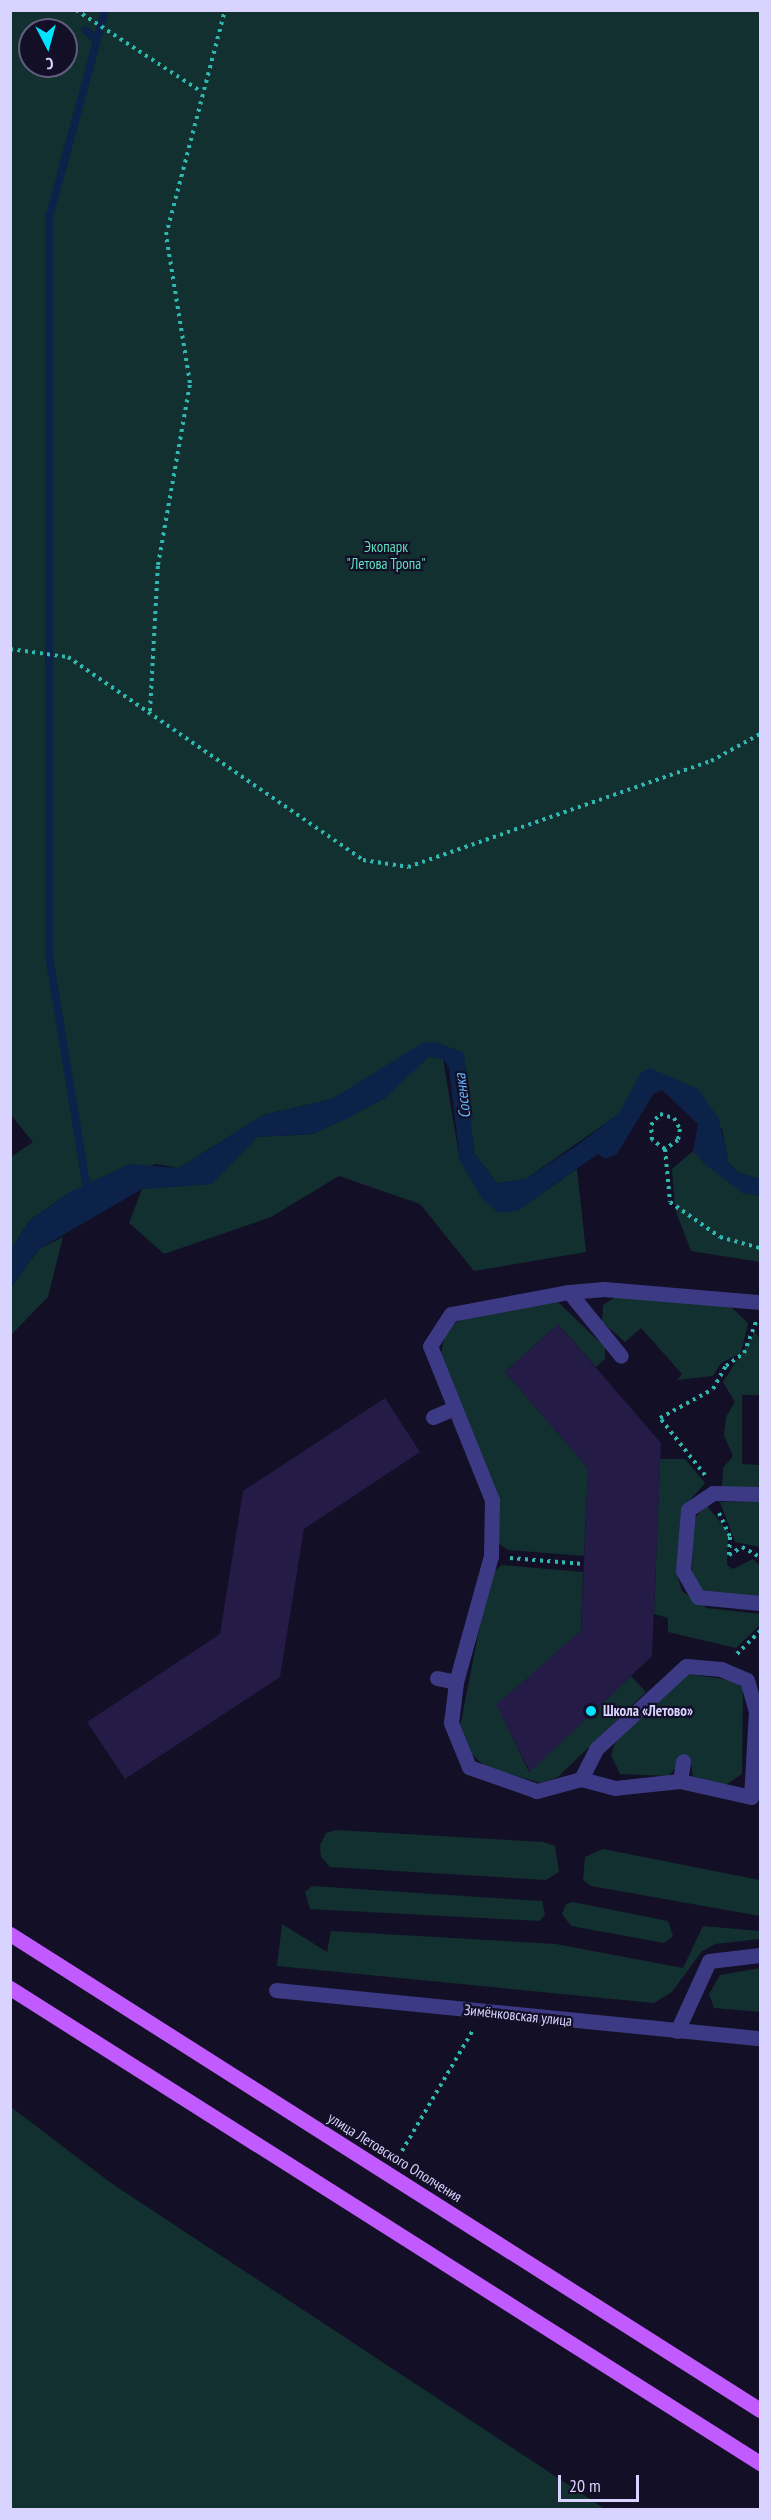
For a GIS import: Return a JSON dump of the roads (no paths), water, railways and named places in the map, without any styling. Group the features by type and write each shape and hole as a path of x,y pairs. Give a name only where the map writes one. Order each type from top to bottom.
{"main road":[{"name":"улица Летовского Ополчения","path":"10,1934 760,2410"},
{"path":"10,1988 760,2463"}],"street":[{"path":"569,1292 621,1356"},
{"path":"581,1779 596,1749 686,1666 721,1669 747,1680 756,1711 751,1797 680,1781 615,1788 581,1779 537,1791 469,1767 451,1723 456,1682 491,1556 492,1500 452,1409 430,1346 451,1314 569,1292 694,1301 759,1309"},
{"path":"433,1417 452,1409"},
{"path":"760,1494 713,1492 688,1510 683,1571 698,1598 760,1603"},
{"path":"437,1678 456,1682"},
{"path":"680,1781 683,1761"},
{"path":"677,2031 709,1961 760,1955"},
{"name":"Зимёнковская улица","path":"276,1990 760,2038"}],"water":[{"name":"Сосенка","path":"437,1042 464,1053 474,1153 497,1183 526,1179 576,1146 619,1113 641,1073 650,1068 698,1089 719,1119 728,1162 738,1172 760,1179 760,1196 743,1193 707,1166 693,1151 698,1124 662,1090 654,1093 617,1154 605,1159 598,1154 517,1211 499,1213 482,1199 460,1161 449,1068 443,1059 429,1057 385,1098 348,1118 313,1134 257,1137 212,1184 142,1189 39,1249 11,1287 11,1249 29,1221 70,1192 129,1164 179,1168 263,1115 332,1099 422,1043"}],"waterway":[{"path":"88,1196 49,955 49,218 105,10"},
{"path":"85,30 96,39"}],"place":[{"name":"Школа «Летово»","path":"591,1711"}],"park label":[{"name":"Экопарк \"Летова Тропа\"","path":"386,554"}]}
